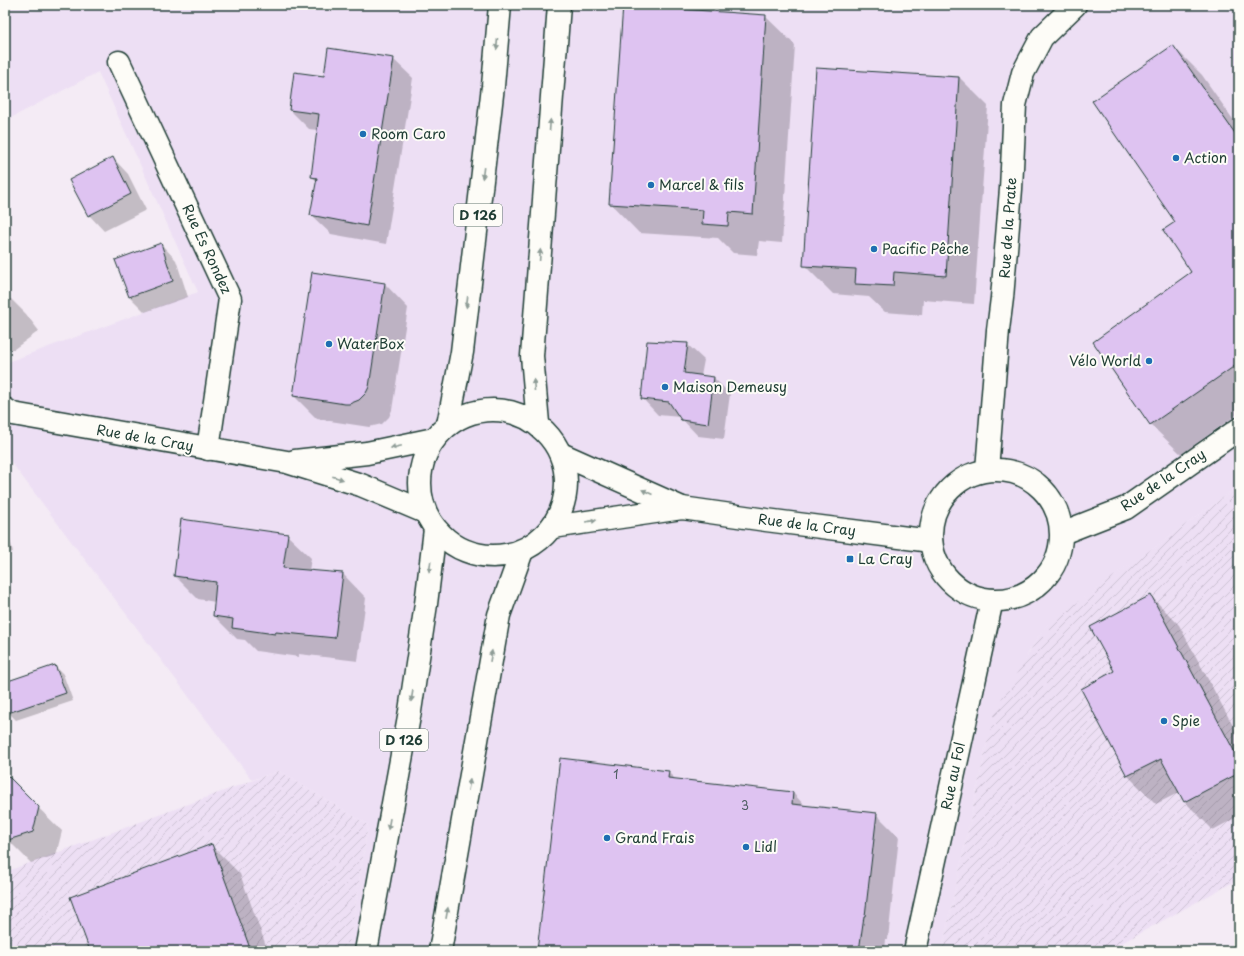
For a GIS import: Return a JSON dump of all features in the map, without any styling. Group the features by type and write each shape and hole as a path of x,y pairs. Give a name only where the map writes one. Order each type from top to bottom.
{"street":[{"name":"D 126","path":"441,432 462,352 493,86 500,5"},
{"path":"538,424 532,356 559,5"},
{"name":"Rue de la Prate","path":"987,470 1011,189 1015,105 1023,73 1042,37 1075,5"},
{"name":"Rue Es Rondez","path":"119,62 230,299 208,449"},
{"name":"Rue de la Cray","path":"5,409 13,414 287,462 361,485 430,520"},
{"path":"502,409 520,414 538,424 551,437 561,454 566,472 567,492 562,510 553,527 539,541 522,551 504,556 484,556 466,552 449,542 430,520 420,494 420,474 425,456 441,432 464,415 483,410 502,409"},
{"name":"Rue de la Cray","path":"1062,533 1126,508 1239,429"},
{"name":"Rue de la Cray","path":"287,462 367,453 441,432"},
{"name":"Rue de la Cray","path":"561,454 682,508 931,541"},
{"path":"987,470 1009,470 1030,478 1047,493 1058,512 1062,533 1059,555 1049,574 1033,589 1013,598 992,600 974,596 958,588 944,574 935,558 931,541 933,521 940,502 952,487 968,476 987,470"},
{"name":"Rue de la Cray","path":"553,527 682,508"},
{"name":"D 126","path":"366,951 410,711 426,604 430,520"},
{"path":"440,951 499,615 522,551"},
{"name":"Rue au Fol","path":"915,951 992,600"}],"shaded area":[{"path":"5,5 1239,5 1239,486 1045,627 1029,652 987,743 942,951 348,951 368,825 278,771 252,780 5,454 5,363 198,292 98,72 5,121"},
{"path":"1239,486 1239,879 1107,951 942,951 996,708 1045,626"},
{"path":"278,771 368,825 348,951 5,951 5,872"}],"building":[{"path":"623,5 766,15 753,214 729,212 728,226 702,224 703,210 609,204"},
{"path":"1173,45 1239,139 1239,363 1150,425 1093,342 1191,272 1163,230 1175,222 1092,101"},
{"path":"328,48 394,58 367,226 310,215 317,178 311,177 319,114 289,110 294,72 324,76"},
{"path":"816,68 959,77 946,276 894,272 893,286 855,284 856,269 803,266"},
{"path":"113,157 131,194 88,216 69,180"},
{"path":"161,243 173,281 129,297 115,260"},
{"path":"312,272 385,283 369,387 366,393 359,400 349,404 293,396"},
{"path":"647,341 688,343 684,373 714,377 708,424 681,420 669,402 641,399"},
{"path":"181,519 288,534 283,568 343,573 335,638 276,632 275,634 232,628 233,619 213,616 216,582 174,576"},
{"name":"Spie","path":"1151,595 1239,760 1239,773 1184,802 1161,759 1127,776 1081,689 1114,671 1090,627"},
{"path":"55,665 66,693 5,714 5,682"},
{"path":"560,758 669,771 668,778 793,792 792,804 877,813 865,916 859,951 537,951"},
{"path":"5,773 39,807 33,832 5,841"},
{"path":"212,844 251,951 90,951 70,897"}],"place":[{"name":"Room Caro","path":"363,134"},
{"name":"Action","path":"1176,158"},
{"name":"Marcel & fils","path":"651,185"},
{"name":"Pacific Pêche","path":"874,249"},
{"name":"WaterBox","path":"329,344"},
{"name":"Vélo World","path":"1149,361"},
{"name":"Maison Demeusy","path":"665,387"},
{"name":"La Cray","path":"850,559"},
{"name":"Spie","path":"1164,721"},
{"name":"Grand Frais","path":"607,838"},
{"name":"Lidl","path":"746,847"}]}
